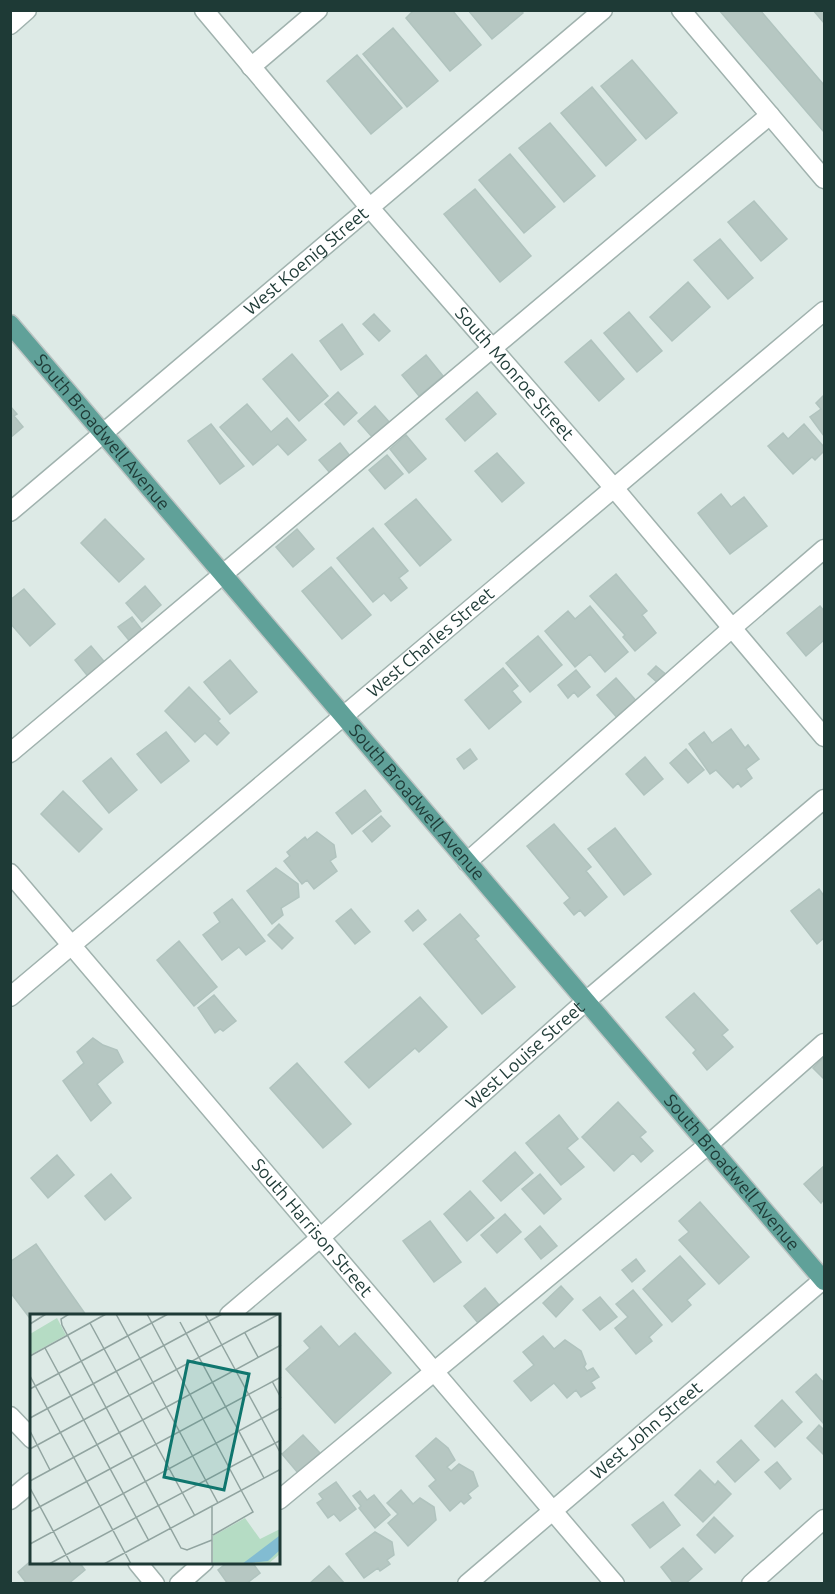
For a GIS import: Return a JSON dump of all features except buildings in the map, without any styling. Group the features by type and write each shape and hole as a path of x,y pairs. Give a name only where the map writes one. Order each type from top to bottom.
{"main road":[{"name":"South Broadwell Avenue","path":"10,324 824,1280"}],"street":[{"path":"10,25 27,10"},
{"name":"South Monroe Street","path":"204,10 370,208 614,488 825,737"},
{"path":"251,67 318,10"},
{"name":"West Koenig Street","path":"10,512 603,10"},
{"path":"681,10 825,179"},
{"path":"10,753 770,115"},
{"name":"West Charles Street","path":"10,997 825,311"},
{"path":"467,862 825,549"},
{"name":"West Louise Street","path":"230,1314 320,1238 586,1001 825,799"},
{"name":"South Harrison Street","path":"10,873 615,1584"},
{"path":"280,1499 709,1144 825,1043"},
{"name":"West John Street","path":"468,1584 824,1280"},
{"path":"10,1416 30,1437"},
{"path":"10,1500 30,1484"},
{"path":"751,1584 825,1519"},
{"path":"138,1564 155,1584"},
{"path":"179,1584 203,1564"}]}
